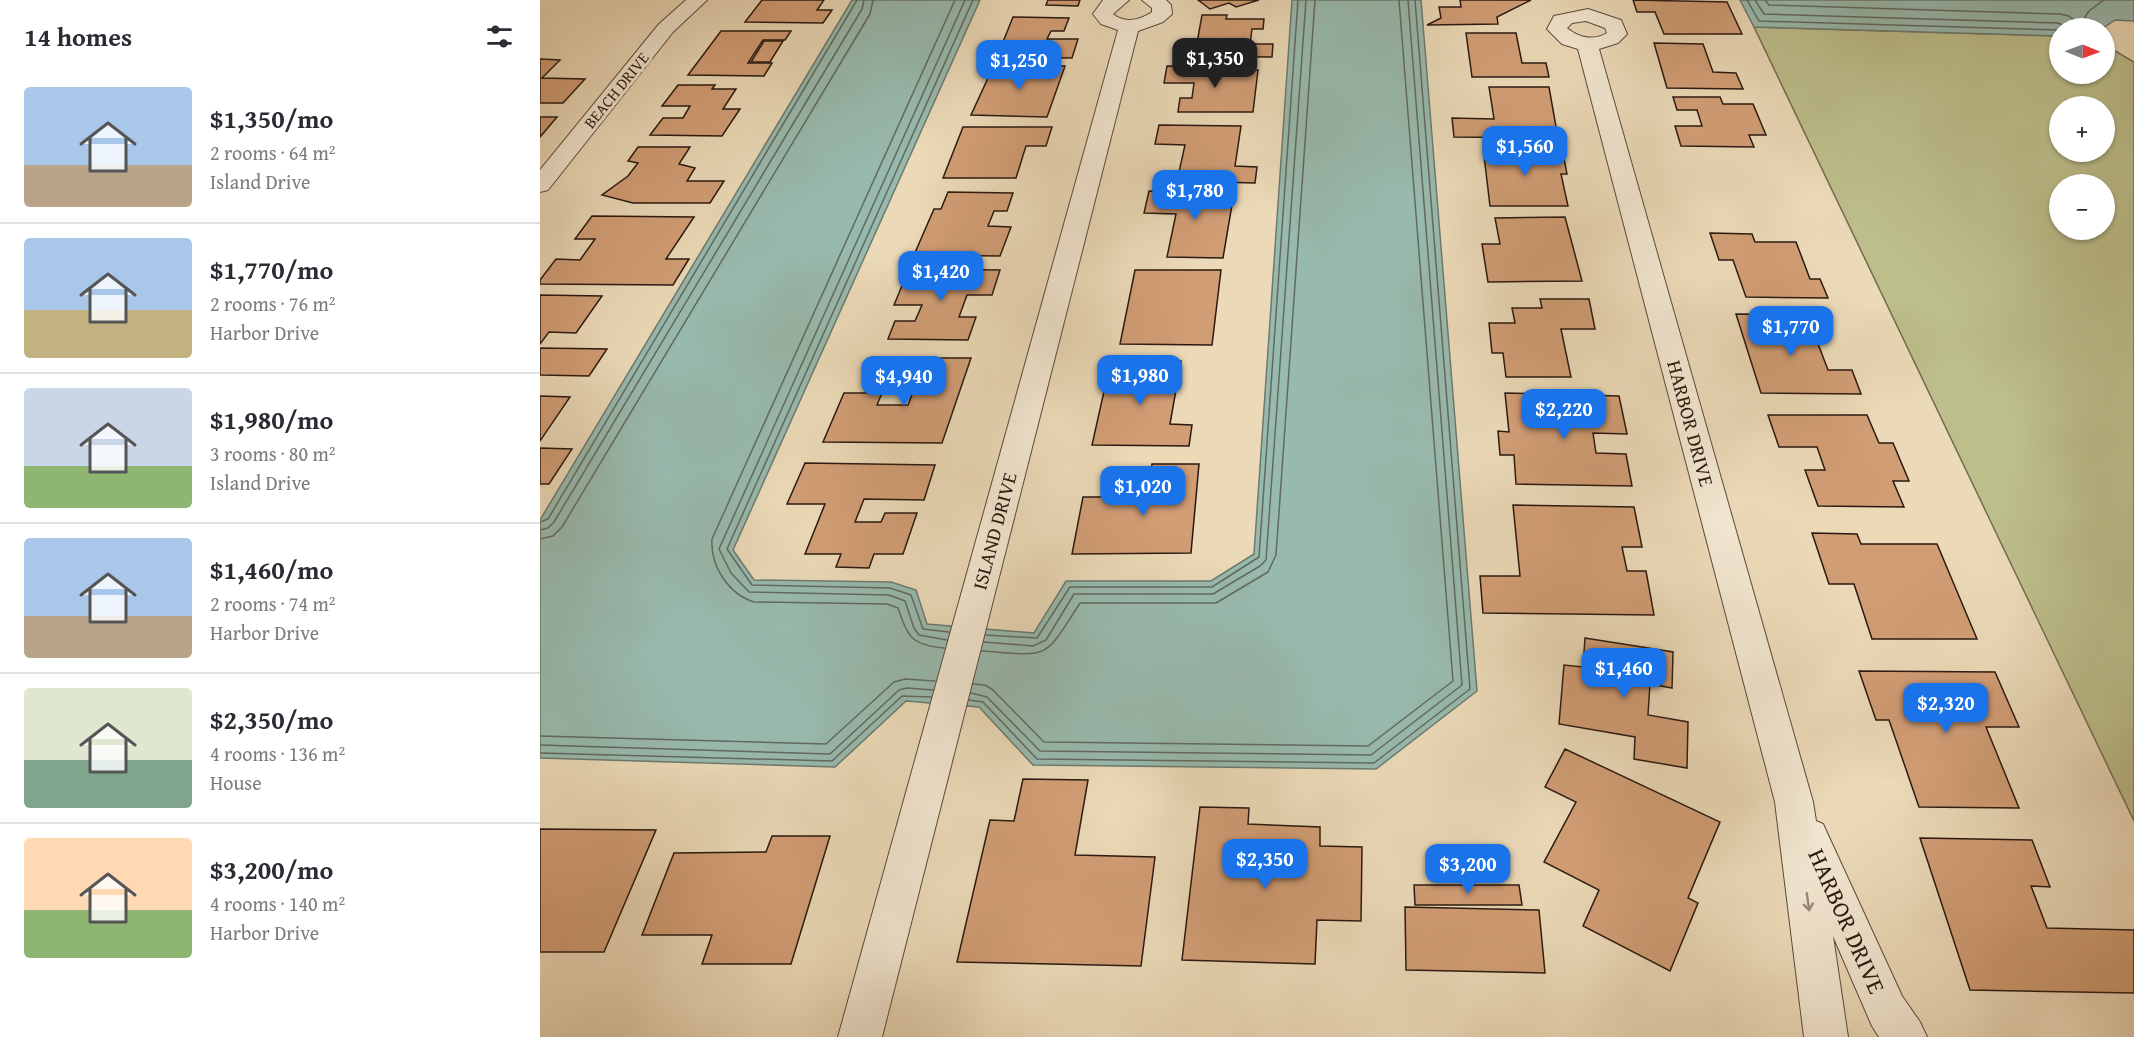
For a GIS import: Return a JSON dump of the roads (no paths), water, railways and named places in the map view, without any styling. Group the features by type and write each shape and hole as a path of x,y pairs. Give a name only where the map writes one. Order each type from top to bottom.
{"street":[{"name":"BEACH DRIVE","path":"540,185 666,28 697,0"},
{"path":"1119,0 1109,4 1103,14 1111,22 1129,25 1150,22 1162,14 1161,4 1152,0"},
{"name":"ISLAND DRIVE","path":"860,1037 1129,25"},
{"name":"HARBOR DRIVE","path":"1587,43 1794,802 1826,1037"},
{"name":"HARBOR DRIVE","path":"1794,802 1887,1011 1905,1037"}],"water":[{"path":"852,0 980,0 733,550 754,580 891,582 916,590 927,624 1034,633 1066,581 1211,581 1254,554 1292,0 1421,0 1477,691 1376,769 1033,765 979,707 906,701 835,767 540,758 540,520"},
{"path":"1740,0 2134,0 2134,21 2115,20 2115,18 2049,18 2049,36 1754,27"}]}
